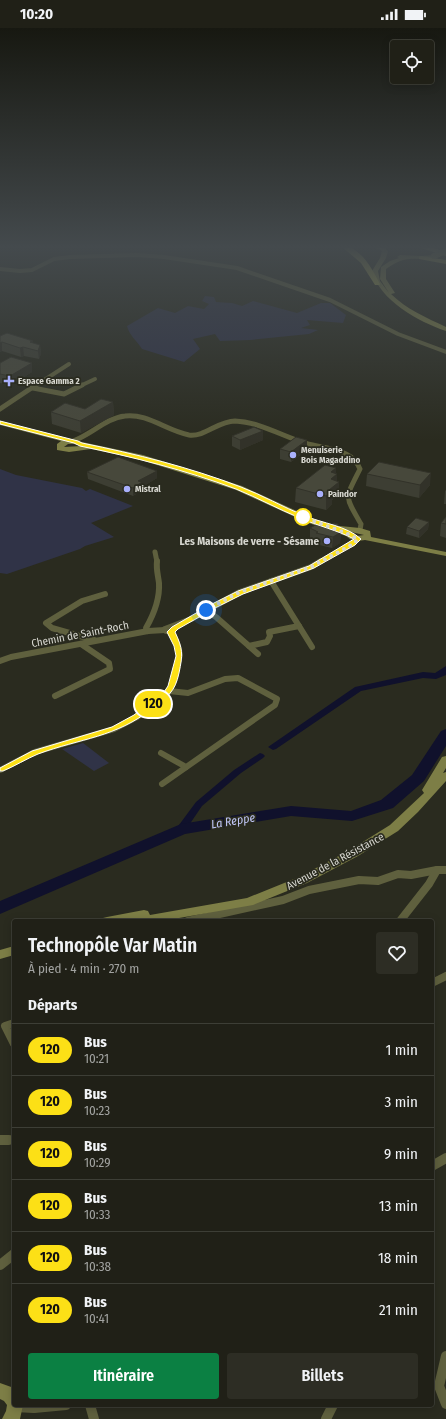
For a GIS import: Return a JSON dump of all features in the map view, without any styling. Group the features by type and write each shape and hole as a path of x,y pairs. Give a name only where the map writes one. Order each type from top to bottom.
{"main road":[{"path":"413,311 446,329"},
{"path":"417,311 446,326"},
{"path":"0,423 96,448 140,457 216,480 239,488 309,520 329,527 354,532 351,537 364,537 446,553"},
{"path":"52,436 61,444 59,446 62,449 77,443"},
{"name":"Avenue de la Résistance","path":"414,810 446,759"},
{"name":"Avenue de la Résistance","path":"150,919 249,902 273,894 303,880 361,849 394,828 414,810 446,775"},
{"name":"Avenue de la Résistance","path":"118,919 171,909 273,894"},
{"path":"0,955 12,951"},
{"path":"0,1391 10,1395 12,1402"}],"street":[{"path":"352,311 398,334 446,352"},
{"path":"0,409 69,364"},
{"path":"33,388 64,394 95,379"},
{"path":"77,443 118,418 125,416 136,417 186,434 200,433 225,422 244,421 309,444 336,450 347,454 358,462 360,469 348,493 348,502 361,524 354,532"},
{"path":"0,770 35,752 114,729 137,717 169,691 174,680 180,656 178,646 170,629 235,595 311,567 364,537"},
{"path":"148,631 146,628 157,606 159,597 159,582 156,568 157,556 155,552"},
{"path":"271,581 312,647"},
{"path":"98,641 52,628 46,623 82,601 105,594"},
{"path":"206,610 258,654"},
{"path":"249,646 267,642 270,636 269,632 299,626"},
{"name":"Chemin de Saint-Roch","path":"0,661 11,657 148,631 170,629"},
{"path":"55,696 110,669 109,663 81,644"},
{"path":"162,784 274,705 277,699 272,694 238,678 225,679 188,693 169,691"},
{"path":"161,753 186,767"},
{"path":"197,919 283,900 310,890 359,880 378,881 398,874 411,875 443,870"},
{"path":"402,919 429,884 443,870"},
{"path":"434,982 446,976"},
{"path":"12,1024 5,1026 12,1040"},
{"path":"434,1165 446,1158"},
{"path":"0,1265 12,1256"},
{"path":"446,1356 439,1386 446,1404"},
{"path":"14,1408 45,1407"},
{"path":"91,1407 94,1419"},
{"path":"326,1419 332,1407"}],"shaded area":[{"path":"153,311 168,311 175,313 179,311 289,311 297,313 302,311 341,311 346,315 343,323 307,320 310,325 301,328 318,330 309,334 250,340 220,341 215,334 193,339 200,349 184,362 142,349 131,335 127,326"},
{"path":"0,469 16,475 82,488 86,491 90,489 133,506 91,523 114,537 7,574 0,573"},
{"path":"83,743 109,763 94,771 62,749"}],"building":[{"path":"7,333 33,341 30,342 40,345 38,351 23,347 20,348 2,342 0,343 0,336"},
{"path":"11,357 32,363 10,376 0,374 0,363"},
{"path":"101,399 113,402 80,421 51,412 65,403 85,409"},
{"path":"254,427 263,431 240,440 232,436"},
{"path":"296,437 307,440 291,452 280,449"},
{"path":"118,457 157,471 138,481 142,482 133,488 87,472"},
{"path":"379,462 431,473 420,485 367,474"},
{"path":"325,465 336,468 331,472 337,474 331,479 339,482 329,490 333,491 326,496 296,488"},
{"path":"446,517 446,524 441,523"},
{"path":"416,518 429,522 419,531 407,527"},
{"path":"319,523 327,527 334,523 338,524 339,526 334,529 341,532 333,537 316,533 318,532 310,528"}],"waterway":[{"path":"273,747 358,689 423,675 436,676 443,673 446,669"},
{"name":"La Reppe","path":"0,908 181,829 291,811 352,816 387,804 418,778 446,734"},
{"path":"240,770 260,756"},
{"path":"181,829 199,804 237,772"}],"bus line":[{"name":"120","path":"0,423 96,448 121,452 205,476 239,488 303,518 350,534 351,537 358,539 353,544 311,567 240,592 174,628 174,630 170,632 178,646 180,656 172,686 167,694 137,717 114,729 35,752 0,770"}],"place":[{"name":"Espace Gamma 2","path":"9,381"},
{"name":"Menuiserie Bois Magaddino","path":"293,455"},
{"name":"Mistral","path":"127,489"},
{"name":"Paindor","path":"320,494"},
{"name":"Les Maisons de verre - Sésame","path":"327,541"}],"route":[{"path":"206,610 240,592 311,567 353,544 358,539 351,537 350,534 303,517"}]}
